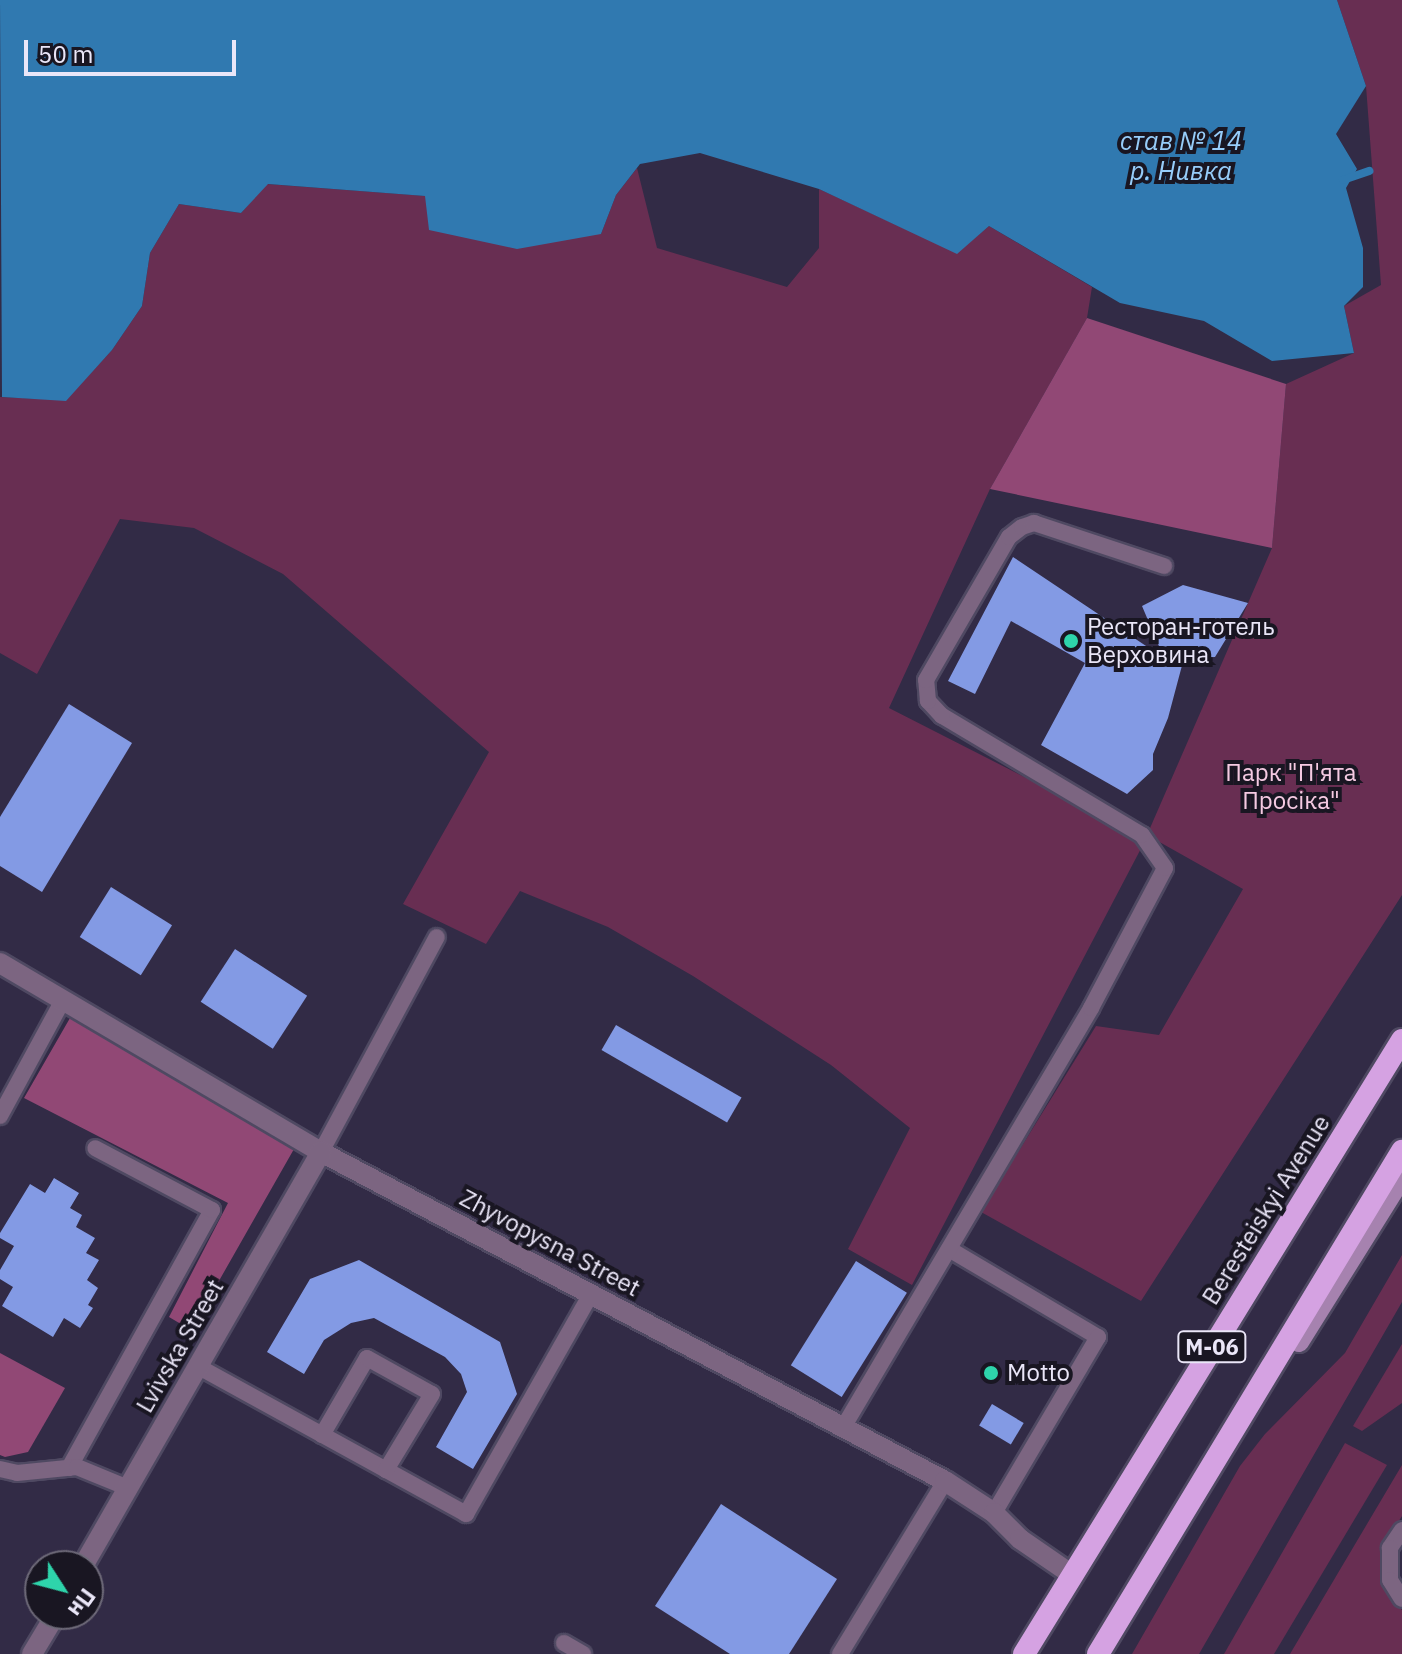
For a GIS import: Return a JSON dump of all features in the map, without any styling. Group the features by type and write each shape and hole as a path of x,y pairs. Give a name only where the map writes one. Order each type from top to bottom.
{"highway":[{"name":"Beresteiskyi Avenue","path":"1024,1654 1402,1040"},
{"name":"М-06","path":"1098,1654 1402,1151"}],"main road":[{"path":"1263,1379 1296,1347 1402,1177"}],"street":[{"name":"Zhyvopysna Street","path":"0,963 321,1152 945,1481 994,1513 1020,1539 1071,1574"},
{"name":"Lvivska Street","path":"92,1550 321,1152"},
{"path":"32,1654 46,1630"}],"lane":[{"path":"844,1426 1091,1008 1165,868 1142,835 942,716 928,701 926,680 1009,537 1022,527 1034,523 1164,566"},
{"path":"321,1152 437,937"},
{"path":"0,1116 63,1000"},
{"path":"69,1468 212,1210 95,1148"},
{"path":"949,1249 1098,1337 994,1513"},
{"path":"199,1367 466,1514 591,1294"},
{"path":"322,1435 367,1358 432,1394 386,1470"},
{"path":"0,1469 17,1473 77,1467 128,1488"},
{"path":"840,1654 945,1481"},
{"path":"1402,1530 1390,1548 1390,1580 1402,1599"},
{"path":"564,1643 583,1654"}],"green space":[{"name":"Парк \"П'ята Просіка\"","path":"1337,0 1402,0 1402,895 1141,1301 981,1212 1096,1026 1159,1035 1243,889 1147,835 1272,548 1286,384 1354,353 1344,306 1381,285 1366,86"},
{"path":"637,168 657,248 787,287 819,248 819,189 957,253 989,226 1092,287 1087,318 990,489 889,708 1146,839 912,1285 848,1249 910,1128 831,1065 693,976 608,927 520,891 486,944 403,904 489,752 283,574 194,528 120,519 37,674 0,653 0,397 66,400 112,350 142,306 150,253 179,204 241,213 267,184 426,196 601,234 616,195"},
{"path":"1402,1255 1402,1302 1199,1654 1132,1654 1240,1466 1265,1434 1345,1353"},
{"path":"1402,1344 1402,1403 1362,1431 1353,1426"},
{"path":"1345,1443 1387,1465 1274,1654 1224,1654"},
{"path":"1402,1465 1402,1516 1385,1543 1381,1563 1382,1582 1392,1602 1402,1610 1402,1654 1290,1654"}],"shaded area":[{"path":"1087,318 1286,384 1272,548 990,489"},
{"path":"70,1018 294,1149 191,1330 169,1317 228,1203 24,1098"},
{"path":"0,1353 65,1388 28,1452 5,1457 0,1455"}],"water":[{"name":"став № 14 р. Нивка","path":"0,0 1337,0 1366,86 1336,134 1357,169 1346,188 1363,248 1363,287 1344,306 1354,353 1272,361 1204,321 1120,303 989,226 957,254 819,189 700,153 640,164 616,195 601,234 517,249 429,230 425,196 268,184 241,213 179,204 150,253 142,306 112,350 66,401 2,397"}],"building":[{"path":"1013,557 1164,658 1142,606 1183,585 1248,603 1215,657 1184,658 1168,718 1153,754 1153,770 1127,794 1041,745 1085,663 1011,621 975,694 948,681"},
{"path":"69,704 132,743 42,892 0,866 0,817"},
{"path":"111,887 172,925 141,975 80,937"},
{"path":"235,949 307,996 273,1049 201,1002"},
{"path":"616,1025 742,1098 727,1123 602,1050"},
{"path":"54,1178 79,1193 70,1208 82,1215 76,1227 95,1238 86,1253 99,1260 87,1280 98,1288 88,1305 93,1308 80,1328 64,1318 53,1337 2,1306 13,1287 0,1279 0,1270 14,1246 0,1238 0,1233 30,1184 45,1193"},
{"path":"359,1260 500,1342 517,1394 473,1469 436,1447 467,1392 461,1374 445,1357 374,1318 351,1323 324,1340 304,1374 267,1352 310,1279"},
{"path":"856,1261 907,1293 842,1397 791,1365"},
{"path":"992,1404 1024,1423 1011,1444 979,1425"},
{"path":"721,1504 837,1579 789,1654 730,1654 655,1606"}],"waterway":[{"path":"1343,180 1369,171"}],"place":[{"name":"Ресторан-готель Верховина","path":"1071,641"},
{"name":"Motto","path":"991,1373"}]}
